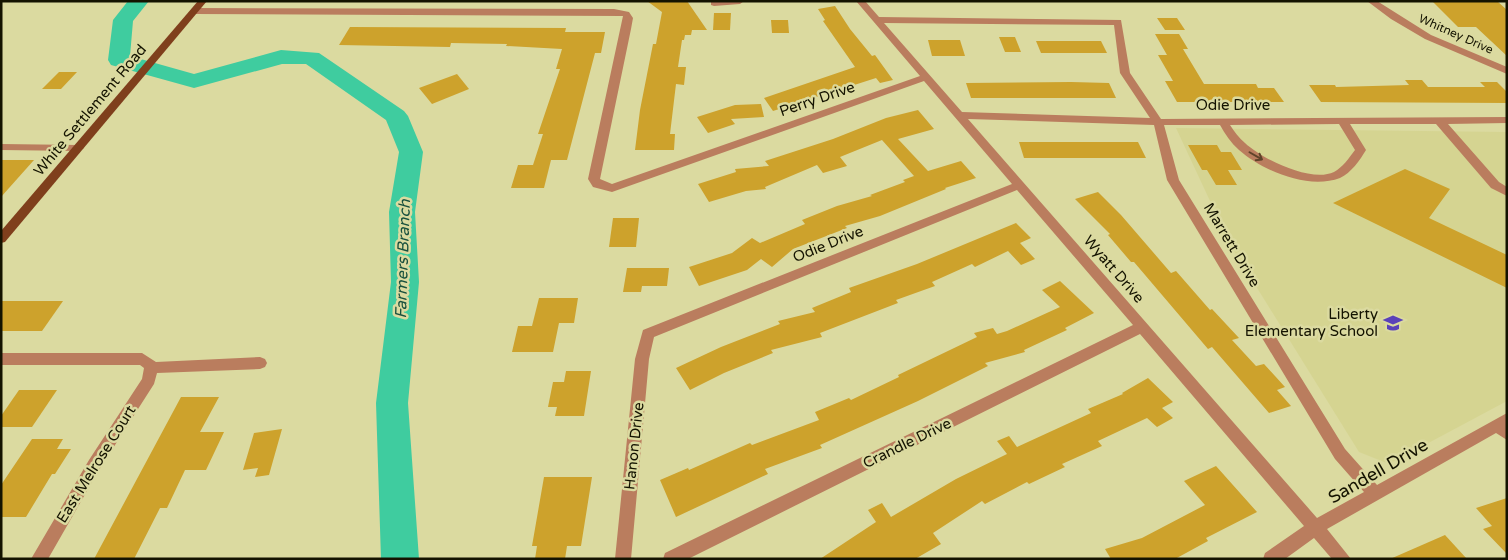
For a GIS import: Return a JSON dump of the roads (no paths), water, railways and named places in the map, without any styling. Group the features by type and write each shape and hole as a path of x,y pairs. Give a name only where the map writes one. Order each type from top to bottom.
{"main road":[{"name":"White Settlement Road","path":"1,239 203,1"}],"street":[{"path":"714,2 740,1"},
{"name":"Wyatt Drive","path":"860,1 1343,559"},
{"name":"Whitney Drive","path":"1372,1 1394,18 1428,37 1507,71"},
{"name":"Perry Drive","path":"194,11 622,12 628,18 594,179 598,184 612,188 716,150 927,78"},
{"name":"Marrett Drive","path":"877,20 1118,22 1125,73 1158,122 1173,180 1340,454 1376,494"},
{"name":"Odie Drive","path":"959,115 1158,122 1507,120"},
{"path":"1439,120 1495,185 1507,192"},
{"path":"1223,121 1242,147 1258,158 1295,174 1316,179 1331,178 1344,170 1361,150 1343,122"},
{"path":"1,147 78,148"},
{"name":"Odie Drive","path":"648,334 1020,185"},
{"name":"Crandle Drive","path":"671,559 1143,326"},
{"name":"Hanon Drive","path":"623,559 642,359 648,334"},
{"path":"1,359 142,359 150,364 151,368 260,363"},
{"name":"East Melrose Court","path":"39,559 94,464 149,380 151,368"},
{"name":"Sandell Drive","path":"1270,559 1316,527 1503,426"}],"waterway":[{"name":"Farmers Branch","path":"139,1 123,20 119,60 194,81 281,57 311,58 396,116 411,152 402,212 405,282 392,403 400,559"}],"place":[{"name":"Liberty Elementary School","path":"1393,323"}]}
